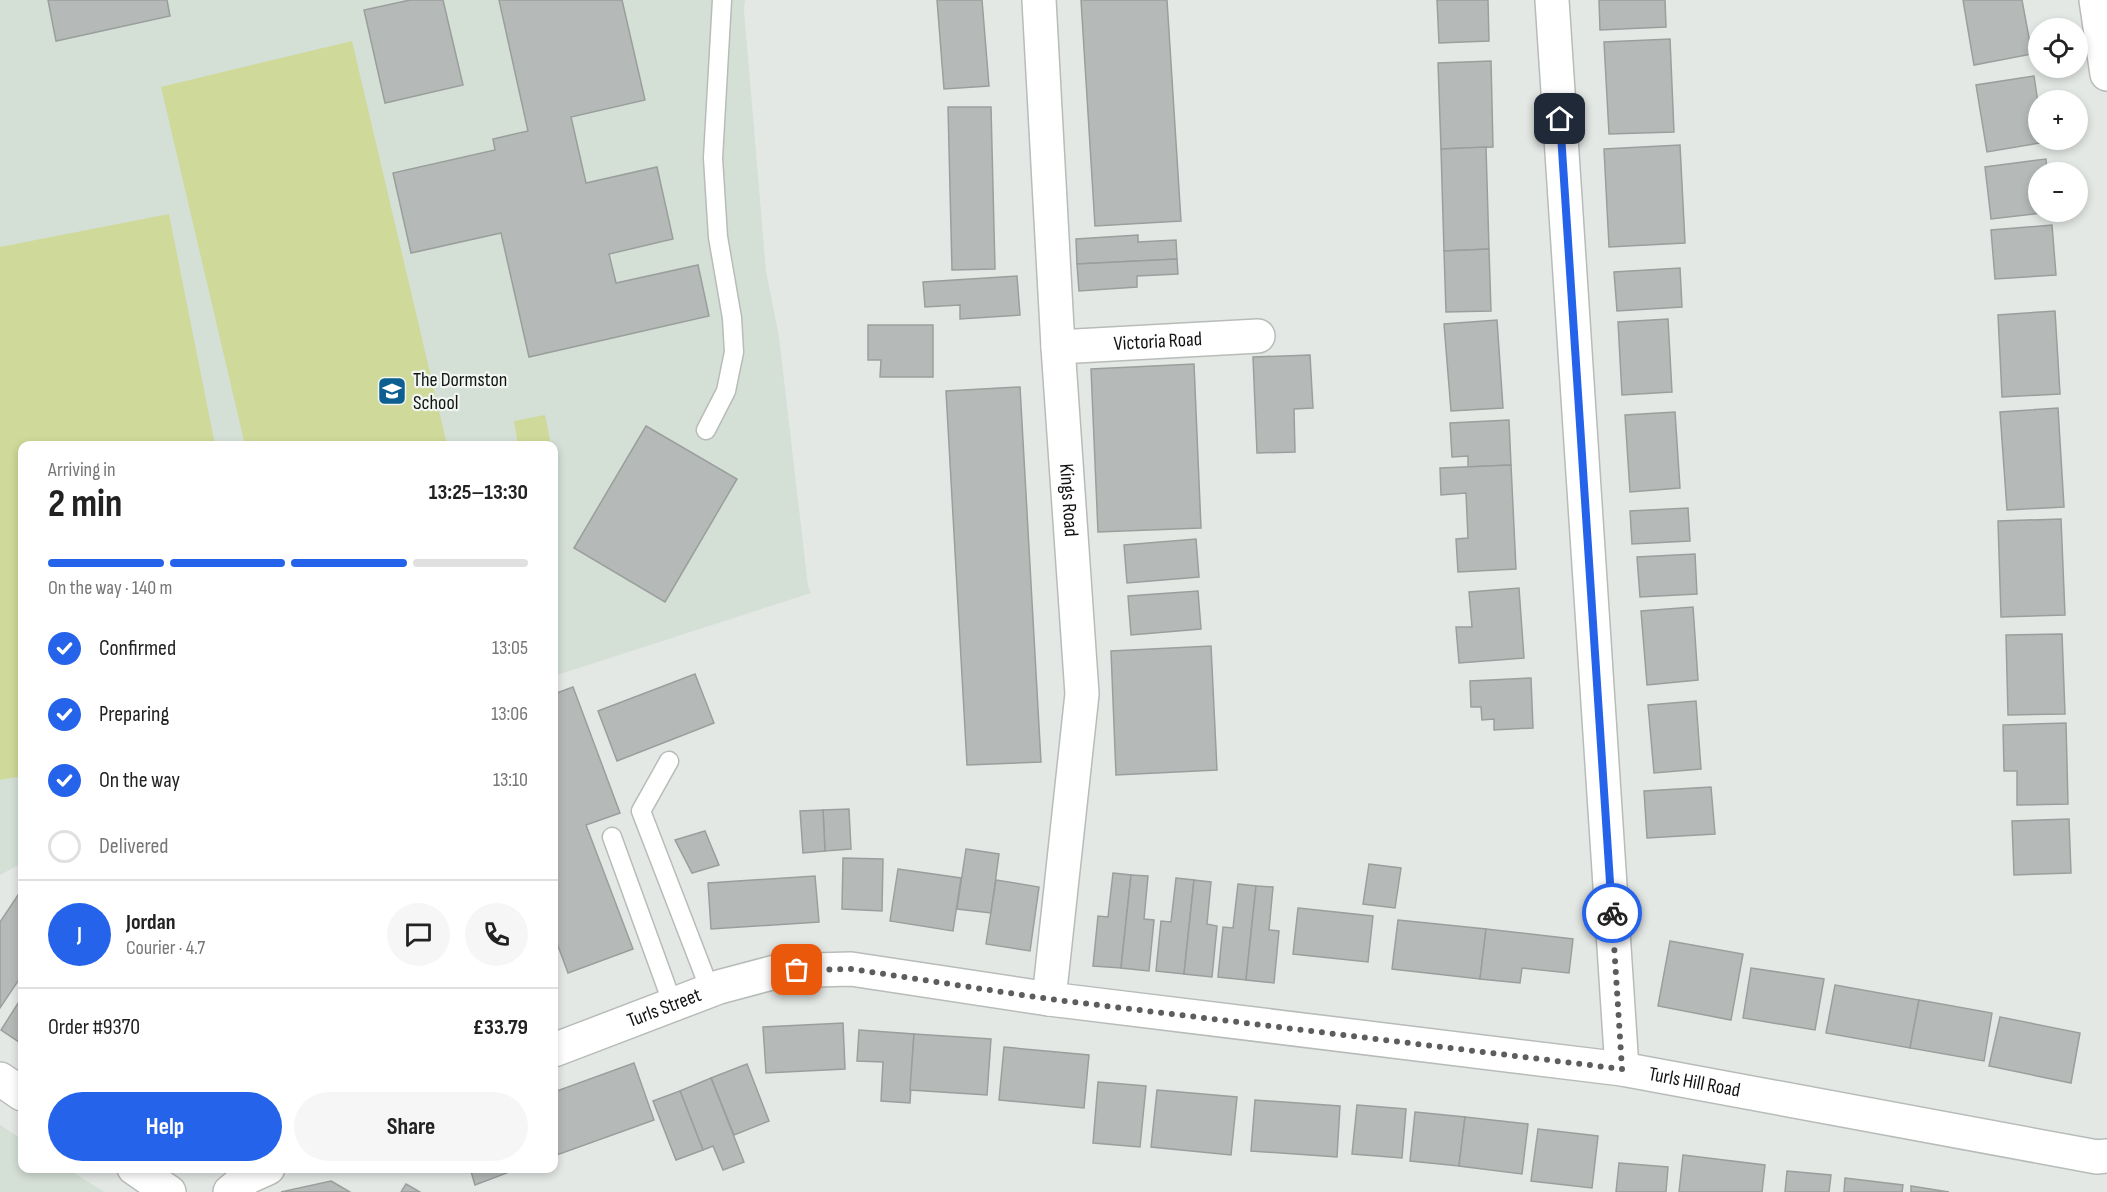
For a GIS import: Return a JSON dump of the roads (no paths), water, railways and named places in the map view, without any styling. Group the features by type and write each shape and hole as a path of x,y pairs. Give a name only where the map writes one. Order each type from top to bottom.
{"street":[{"name":"Kings Road","path":"1038,0 1058,347 1082,694 1049,999"},
{"path":"1552,0 1622,1069"},
{"path":"2096,0 2107,74"},
{"name":"Victoria Road","path":"1058,347 1258,336"},
{"name":"Turls Hill Road","path":"779,971 851,969 1049,999 1622,1069 2097,1157 2107,1156"},
{"name":"Turls Street","path":"558,1048 710,990 779,971"},
{"path":"0,1079 18,1091"},
{"path":"141,1173 169,1192"},
{"path":"230,1192 257,1173"}],"lane":[{"path":"706,430 726,392 734,352 732,318 718,237 713,158 722,0"},
{"path":"669,761 641,811 710,990"},
{"path":"612,837 673,1005"}],"place":[{"name":"The Dormston School","path":"392,391"}]}
